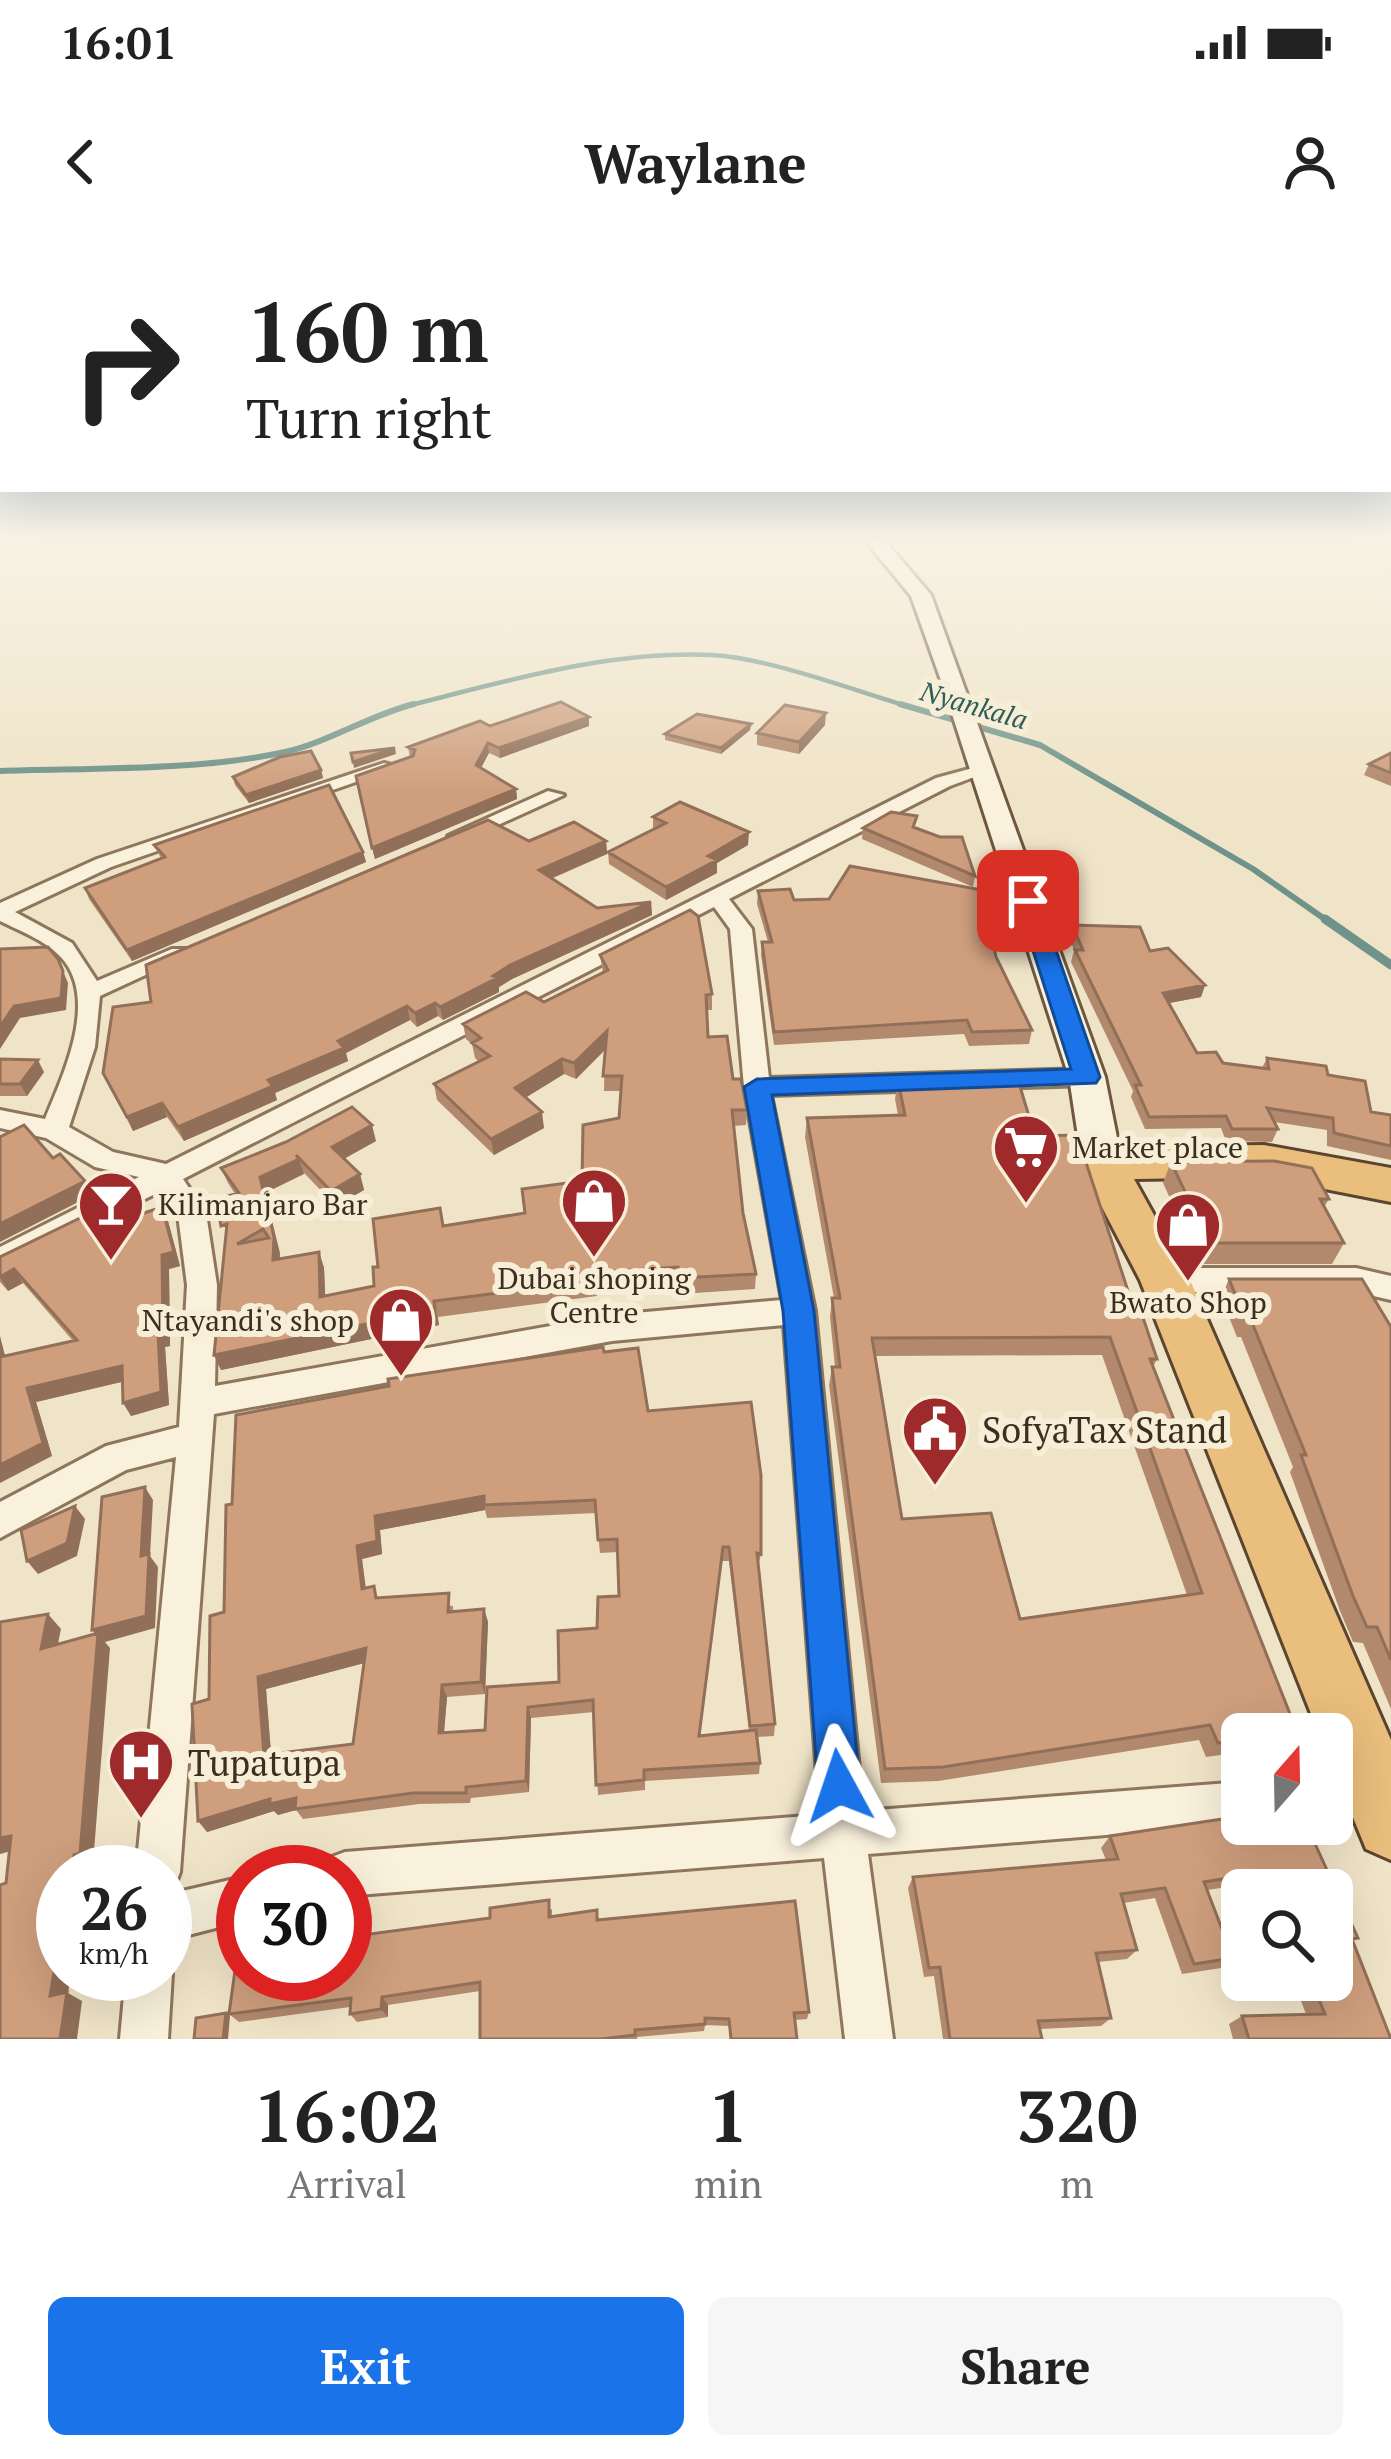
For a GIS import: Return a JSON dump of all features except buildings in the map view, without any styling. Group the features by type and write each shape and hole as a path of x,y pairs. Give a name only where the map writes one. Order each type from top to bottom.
{"highway":[{"path":"1373,1801 1165,1280 1102,1163 1264,1161 1391,1185"}],"main road":[{"path":"931,624 1087,1077 1102,1163"}],"street":[{"path":"0,912 104,863 404,763"},
{"path":"0,1260 943,782 984,770"},
{"path":"428,849 555,795"},
{"path":"717,897 741,929 757,1087 799,1311 843,1833 869,2039"},
{"path":"0,912 57,944 79,963 90,992 79,1067 54,1130"},
{"path":"20,948 57,944"},
{"path":"90,992 196,947"},
{"path":"757,1087 1087,1077"},
{"path":"0,1119 54,1130 105,1160 164,1173 192,1213 202,1285 196,1421 160,1845"},
{"path":"1165,1280 1356,1280 1391,1288"},
{"path":"0,1522 118,1457 196,1421 612,1328 799,1311"},
{"path":"372,1872 1221,1805"},
{"path":"144,2039 147,2001"}],"waterway":[{"name":"Nyankala","path":"411,705 595,663 713,655 759,662 907,706"},
{"name":"Nyankala","path":"900,704 907,706"},
{"name":"Nyankala","path":"0,771 144,768 252,758 301,748 411,705"},
{"name":"Nyankala","path":"403,707 411,705"},
{"name":"Nyankala","path":"907,706 1040,745 1253,869 1329,922"},
{"name":"Nyankala","path":"1325,919 1391,965"}],"place":[{"name":"Market place","path":"1026,1206"},
{"name":"Dubai shoping Centre","path":"594,1260"},
{"name":"Kilimanjaro Bar","path":"111,1263"},
{"name":"Bwato Shop","path":"1188,1284"},
{"name":"Ntayandi's shop","path":"401,1379"},
{"name":"SofyaTax Stand","path":"935,1488"},
{"name":"Tupatupa","path":"141,1821"}],"route":[{"path":"839,1786 799,1311 757,1087 1087,1077 1028,901"}]}
